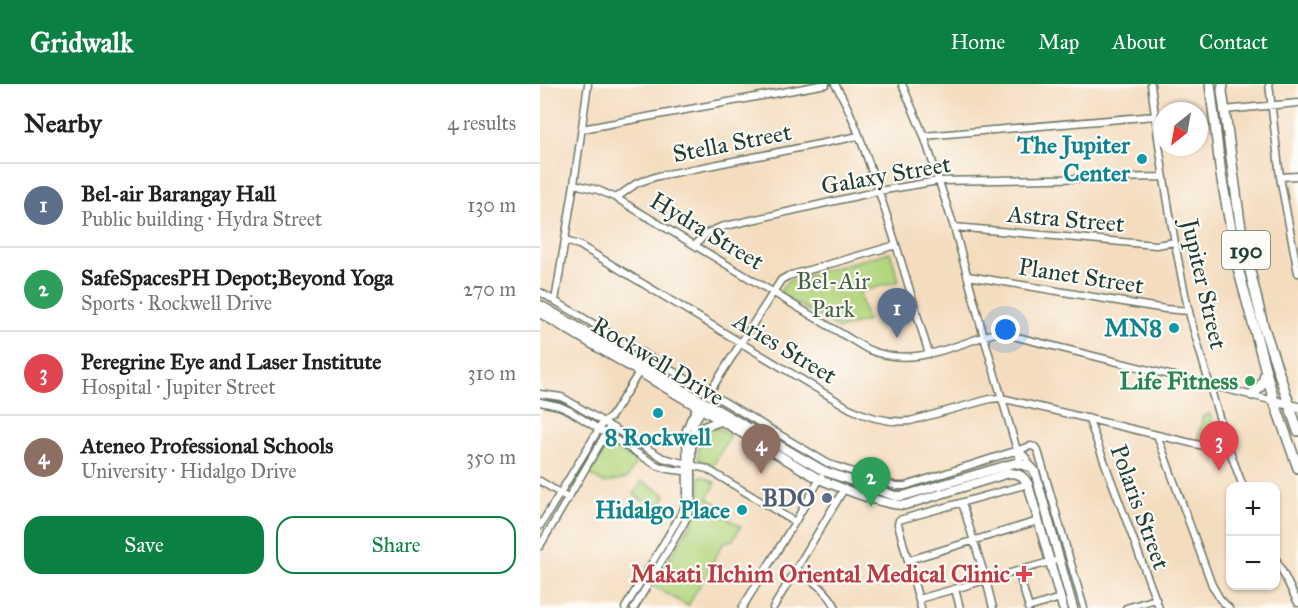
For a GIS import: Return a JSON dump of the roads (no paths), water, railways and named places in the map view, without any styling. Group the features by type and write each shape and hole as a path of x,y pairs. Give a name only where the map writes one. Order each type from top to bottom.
{"main road":[{"name":"190","path":"1209,84 1221,176 1237,262 1274,401 1298,468"},
{"name":"190","path":"1222,86 1240,222 1250,271 1263,325 1293,406 1298,431"},
{"name":"Rockwell Drive","path":"540,305 553,317 844,489 893,504 905,505 1009,473 1020,474 1026,481"},
{"name":"Rockwell Drive","path":"540,313 553,317"},
{"path":"1252,395 1262,384 1266,372"},
{"path":"1274,401 1293,406"},
{"name":"Rockwell Drive","path":"701,405 720,421 821,475 899,496 1015,463 1021,464"},
{"path":"691,439 704,427 720,421"},
{"path":"1021,464 1031,467 1035,472 1073,608"},
{"path":"1021,464 1063,608"}],"street":[{"path":"555,301 588,84"},
{"path":"582,129 826,84"},
{"path":"835,84 859,136 879,191 929,354"},
{"path":"902,84 924,135 954,227 1021,464"},
{"name":"Jupiter Street","path":"1151,84 1154,108"},
{"path":"1269,84 1280,177 1296,249 1298,273"},
{"path":"1224,110 1298,103"},
{"path":"924,135 1154,116"},
{"name":"Stella Street","path":"616,198 637,183 658,176 859,136"},
{"name":"Jupiter Street","path":"1160,156 1174,242 1189,311 1229,452 1241,482"},
{"path":"1280,177 1298,176"},
{"name":"Galaxy Street","path":"695,244 707,233 721,227 938,180 1163,177"},
{"name":"Hydra Street","path":"574,184 598,190 616,198 877,353 902,358 929,354 1000,333 1274,401"},
{"name":"Astra Street","path":"954,227 1156,245 1174,242"},
{"name":"Aries Street","path":"565,241 579,245 849,408 869,417 883,421 910,422 990,399 1001,398"},
{"path":"690,464 686,430 701,405 709,397 709,393 772,292 782,280 788,276 896,245"},
{"name":"Planet Street","path":"968,276 1189,311"},
{"path":"540,292 829,464 896,486 905,486 1018,450 1035,447 1084,608"},
{"path":"540,546 606,434 611,417 641,369"},
{"path":"540,394 561,397 661,457 715,473 795,522"},
{"path":"1001,398 1229,452"},
{"path":"540,402 559,406 656,465 690,472 700,468"},
{"path":"634,608 689,512 692,497 691,439 701,405"},
{"path":"540,526 603,422 611,417"},
{"name":"Polaris Street","path":"1088,418 1159,608"},
{"path":"1157,435 1212,585 1220,599 1229,608"},
{"path":"1018,450 1031,467"},
{"path":"625,608 684,509 690,472"},
{"path":"742,608 821,475"},
{"path":"540,481 568,498"},
{"path":"921,608 898,522 1026,481"},
{"path":"774,608 844,489"},
{"path":"962,503 993,608"},
{"path":"909,560 1038,521"},
{"path":"919,599 1059,559"},
{"path":"796,569 823,590 836,608"},
{"path":"1280,569 1298,603"},
{"path":"1018,571 1029,608 1060,598"},
{"path":"955,589 960,608"},
{"path":"1126,608 1156,599"}],"place":[{"name":"The Jupiter Center","path":"1142,159"},
{"name":"MN8","path":"1174,328"},
{"name":"Bel-air Barangay Hall","path":"897,338"},
{"name":"Life Fitness","path":"1250,381"},
{"name":"8 Rockwell","path":"658,413"},
{"name":"Peregrine Eye and Laser Institute","path":"1219,471"},
{"name":"Ateneo Professional Schools","path":"761,474"},
{"name":"BDO","path":"827,498"},
{"name":"SafeSpacesPH Depot;Beyond Yoga","path":"871,507"},
{"name":"Hidalgo Place","path":"742,510"},
{"name":"Makati Ilchim Oriental Medical Clinic","path":"1024,574"}],"park label":[{"name":"Bel-Air Park","path":"833,295"}]}
